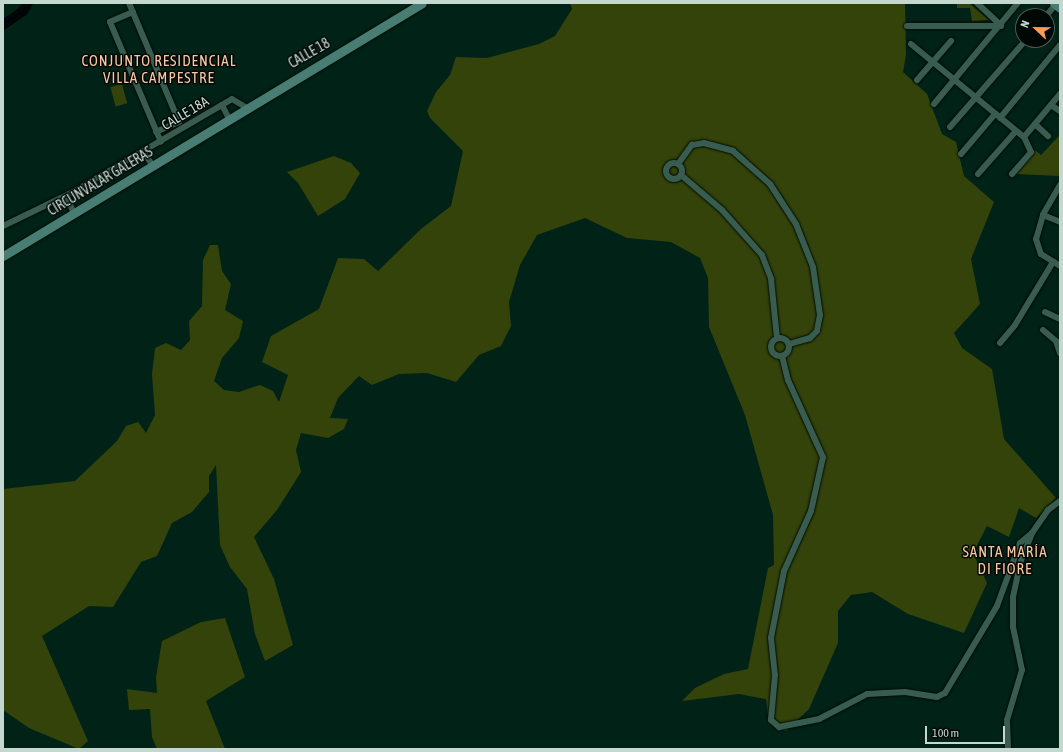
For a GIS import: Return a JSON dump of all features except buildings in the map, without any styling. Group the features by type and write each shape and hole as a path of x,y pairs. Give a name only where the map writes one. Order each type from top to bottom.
{"main road":[{"name":"CALLE 18","path":"212,130 422,3"},
{"name":"CIRCUNVALAR GALERAS","path":"3,256 212,130"}],"street":[{"path":"129,3 179,122 156,132"},
{"path":"977,3 1001,26"},
{"path":"934,104 955,83 1018,3"},
{"path":"133,12 110,22 161,142"},
{"path":"907,26 1001,26"},
{"path":"917,80 951,41"},
{"path":"911,44 955,83 1024,137 1031,152 1012,174"},
{"path":"961,154 1060,45"},
{"path":"950,128 1019,48"},
{"path":"1024,137 1060,94"},
{"name":"CALLE 18A","path":"3,226 66,196 144,153 232,100 247,108"},
{"path":"1051,105 1060,111"},
{"path":"222,106 229,119"},
{"path":"1035,124 1048,136"},
{"path":"978,174 1016,131"},
{"path":"678,164 692,145 704,143 733,151 770,184 796,224 813,267 820,315 817,331 810,338 789,344 777,338"},
{"path":"144,153 153,166"},
{"path":"678,164 670,164 667,174 673,179 682,174"},
{"path":"678,164 682,174 734,222 762,255 771,278 777,338 771,350 782,356 788,380 823,457 811,511 784,571 771,638 775,675 771,720 779,727 820,719 867,694 887,691 938,697 945,693 997,606 1020,543 1032,532 1048,510 1060,501"},
{"path":"1060,185 1043,215 1037,247 1053,262 1060,266"},
{"path":"66,196 74,214"},
{"path":"1043,215 1060,222"},
{"path":"1000,343 1015,325 1053,262"},
{"path":"1045,312 1060,319"},
{"path":"1043,330 1056,341 1060,353"},
{"path":"782,356 788,353 789,344"},
{"path":"1008,749 1007,720 1022,670 1013,627 1013,597 1020,563 1032,532"}],"green space":[{"path":"570,3 905,3 906,55 903,72 927,94 942,134 956,142 964,176 994,202 971,259 980,304 954,333 962,348 992,369 1004,439 1056,498 1036,518 1019,508 1009,537 987,526 973,553 987,583 964,633 908,614 872,592 851,595 838,611 838,643 809,709 786,731 769,724 766,699 739,694 682,701 695,688 724,674 748,669 768,568 774,565 773,515 745,415 709,327 708,278 700,258 671,242 627,238 585,218 537,235 520,265 509,302 511,326 501,346 479,355 456,382 427,373 399,374 372,385 359,376 338,398 330,418 348,419 344,429 328,438 301,433 296,450 301,472 277,510 254,537 274,579 293,645 265,661 255,634 247,589 230,567 220,545 216,465 209,476 209,492 192,512 172,523 157,556 141,562 113,607 89,606 42,636 88,741 79,749 29,728 3,710 3,489 75,481 117,441 126,426 138,422 146,433 155,415 152,374 155,348 166,343 181,350 190,340 189,321 202,306 203,260 210,245 218,245 222,271 231,284 225,310 243,321 239,338 222,358 214,381 224,390 239,392 260,385 273,391 279,402 288,375 262,362 271,336 319,309 338,258 364,259 378,271 421,229 451,206 463,151 430,118 427,111 436,92 450,75 456,57 487,58 539,44 555,36 572,9"},
{"path":"957,3 969,3 989,20 972,21 970,8 957,8"},
{"path":"122,84 127,103 116,106 110,87"},
{"path":"1060,135 1060,176 1014,174 1035,150 1041,155"},
{"path":"334,156 351,163 360,173 345,199 318,216 298,183 287,172"},
{"path":"225,618 245,677 206,701 225,749 157,749 152,737 150,709 129,710 127,689 157,693 156,677 162,641 201,622"}],"waterway":[{"path":"3,25 23,11 28,3"}],"district":[{"name":"CONJUNTO RESIDENCIAL VILLA CAMPESTRE","path":"159,68"},
{"name":"SANTA MARÍA DI FIORE","path":"1005,560"}]}
